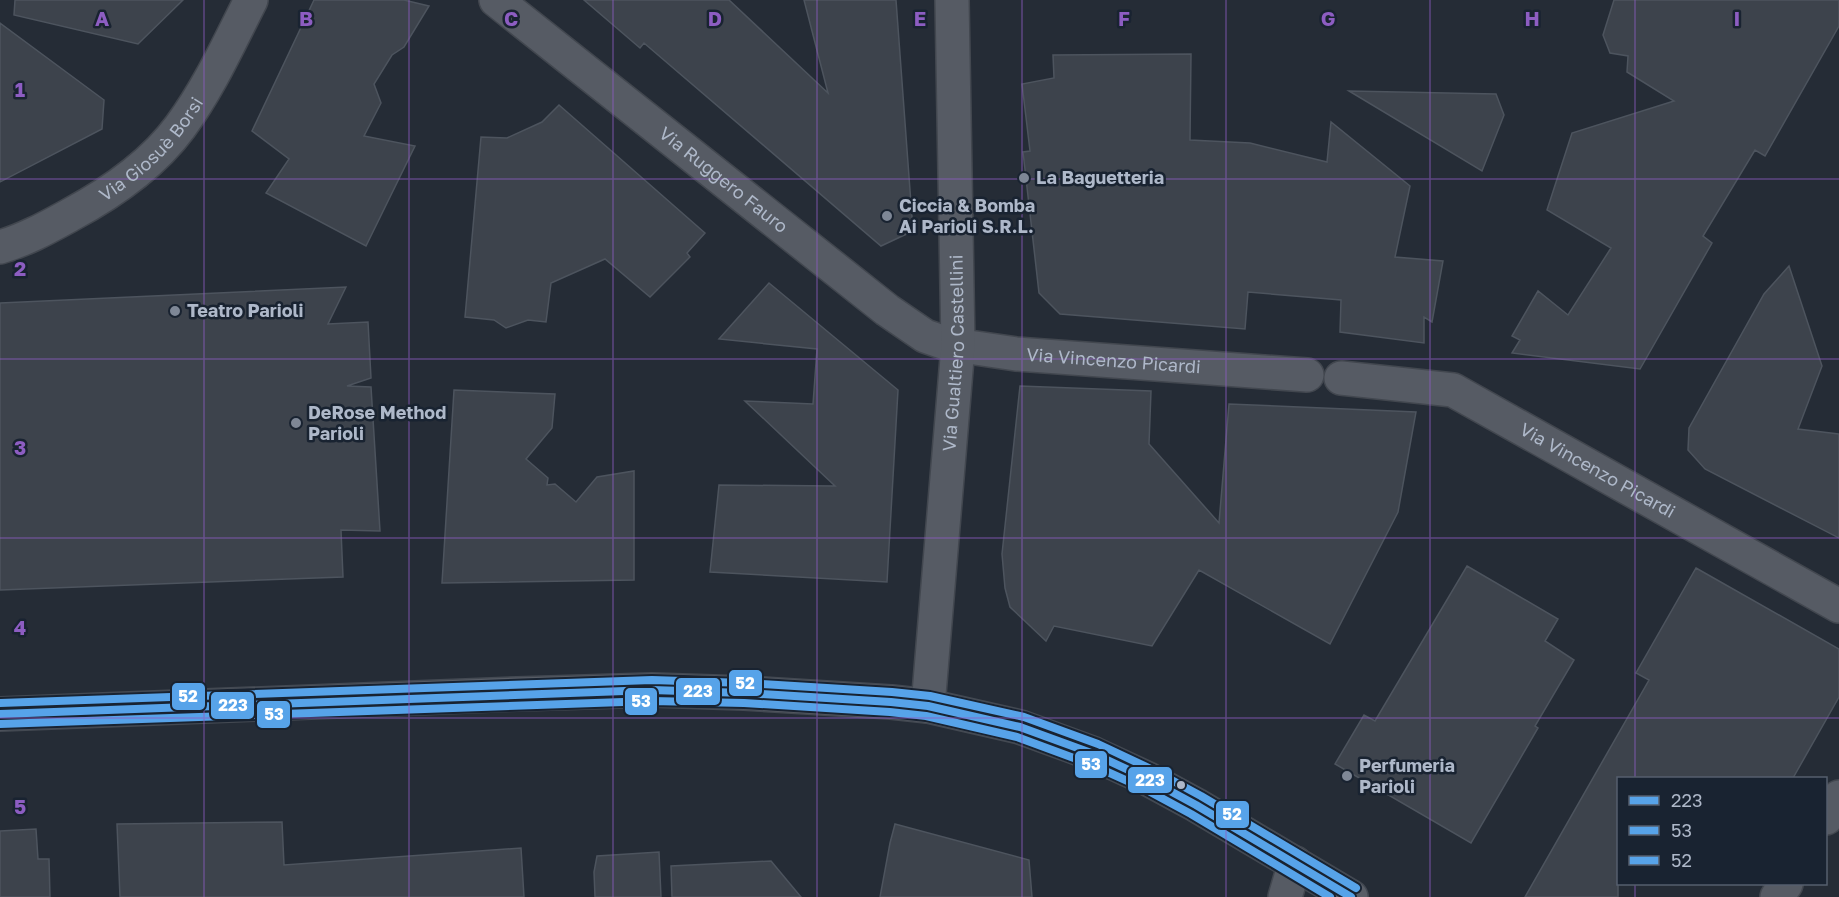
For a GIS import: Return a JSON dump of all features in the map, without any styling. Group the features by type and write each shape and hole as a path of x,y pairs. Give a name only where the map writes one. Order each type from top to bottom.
{"main road":[{"path":"0,714 652,690 835,698 928,706 1020,728 1094,754 1196,805 1351,897"}],"street":[{"name":"Via Giosuè Borsi","path":"0,247 50,226 86,207 124,181 153,157 180,127 195,104 214,73 251,0"},
{"name":"Via Ruggero Fauro","path":"496,0 886,310 926,336 939,342 958,346"},
{"name":"Via Gualtiero Castellini","path":"928,706 958,346 952,0"},
{"name":"Via Vincenzo Picardi","path":"958,346 1016,354 1307,375"},
{"name":"Via Vincenzo Picardi","path":"1341,378 1454,390 1839,606"},
{"path":"1827,817 1839,796"},
{"path":"1285,897 1295,863"}],"building":[{"path":"15,0 183,0 138,44 14,15"},
{"path":"314,0 404,0 429,6 404,47 392,55 374,84 381,103 364,136 415,146 366,246 266,193 289,159 252,131"},
{"path":"584,0 729,0 828,93 804,0 896,0 913,231 881,246 644,43 640,48"},
{"path":"1614,0 1839,0 1839,26 1765,156 1755,150 1703,236 1712,243 1640,369 1512,353 1520,340 1512,336 1538,291 1568,315 1611,248 1547,210 1572,133 1674,101 1627,72 1628,56 1610,53 1603,35"},
{"path":"0,23 104,100 102,129 0,182"},
{"path":"1191,54 1190,140 1250,143 1327,162 1331,122 1410,186 1395,257 1443,261 1432,322 1424,317 1424,343 1340,332 1341,300 1248,292 1245,329 1060,314 1039,293 1023,152 1030,151 1022,84 1054,78 1053,55"},
{"path":"1349,91 1496,94 1504,115 1482,171"},
{"path":"559,105 705,233 687,253 690,257 650,297 605,259 551,283 546,322 528,320 506,328 494,320 465,317 481,137 507,138 542,122"},
{"path":"1789,266 1822,366 1798,429 1839,434 1839,538 1705,469 1688,450 1689,428 1764,294"},
{"path":"769,283 898,390 887,582 710,572 719,485 835,486 745,401 813,404 817,349 719,339"},
{"path":"346,287 328,324 368,322 371,378 347,386 371,387 380,531 341,530 343,577 0,590 0,303"},
{"path":"1020,386 1151,391 1149,444 1219,523 1229,404 1416,412 1398,512 1330,644 1199,570 1152,646 1054,626 1046,641 1010,607 1005,588 1002,554"},
{"path":"454,390 555,394 552,428 526,459 548,478 547,485 555,484 576,502 597,477 634,471 634,580 442,583"},
{"path":"1467,566 1558,619 1545,641 1574,660 1535,726 1538,728 1471,843 1335,764 1364,715 1375,721"},
{"path":"1696,568 1839,649 1839,697 1794,777 1617,777 1618,897 1525,897 1649,680 1636,673"},
{"path":"282,822 284,865 521,848 524,897 120,897 117,824"},
{"path":"895,824 1029,860 1032,897 880,897"},
{"path":"36,829 38,859 49,859 50,897 0,897 0,831"},
{"path":"659,852 661,897 595,897 594,872 597,856"},
{"path":"771,861 801,897 672,897 671,866"}],"transit line":[{"name":"52","path":"0,703 652,680 745,683 930,696 1024,717 1098,744 1201,796 1356,888"},
{"name":"223","path":"0,714 652,690 744,693 928,706 1020,727 1094,754 1196,805 1351,897"},
{"name":"53","path":"0,724 652,701 744,703 926,716 1017,737 1090,764 1143,788 1191,814 1330,897"}],"place":[{"name":"La Baguetteria","path":"1024,178"},
{"name":"Ciccia & Bomba Ai Parioli S.R.L.","path":"887,216"},
{"name":"Teatro Parioli","path":"175,311"},
{"name":"DeRose Method Parioli","path":"296,423"},
{"name":"Perfumeria Parioli","path":"1347,776"}]}
